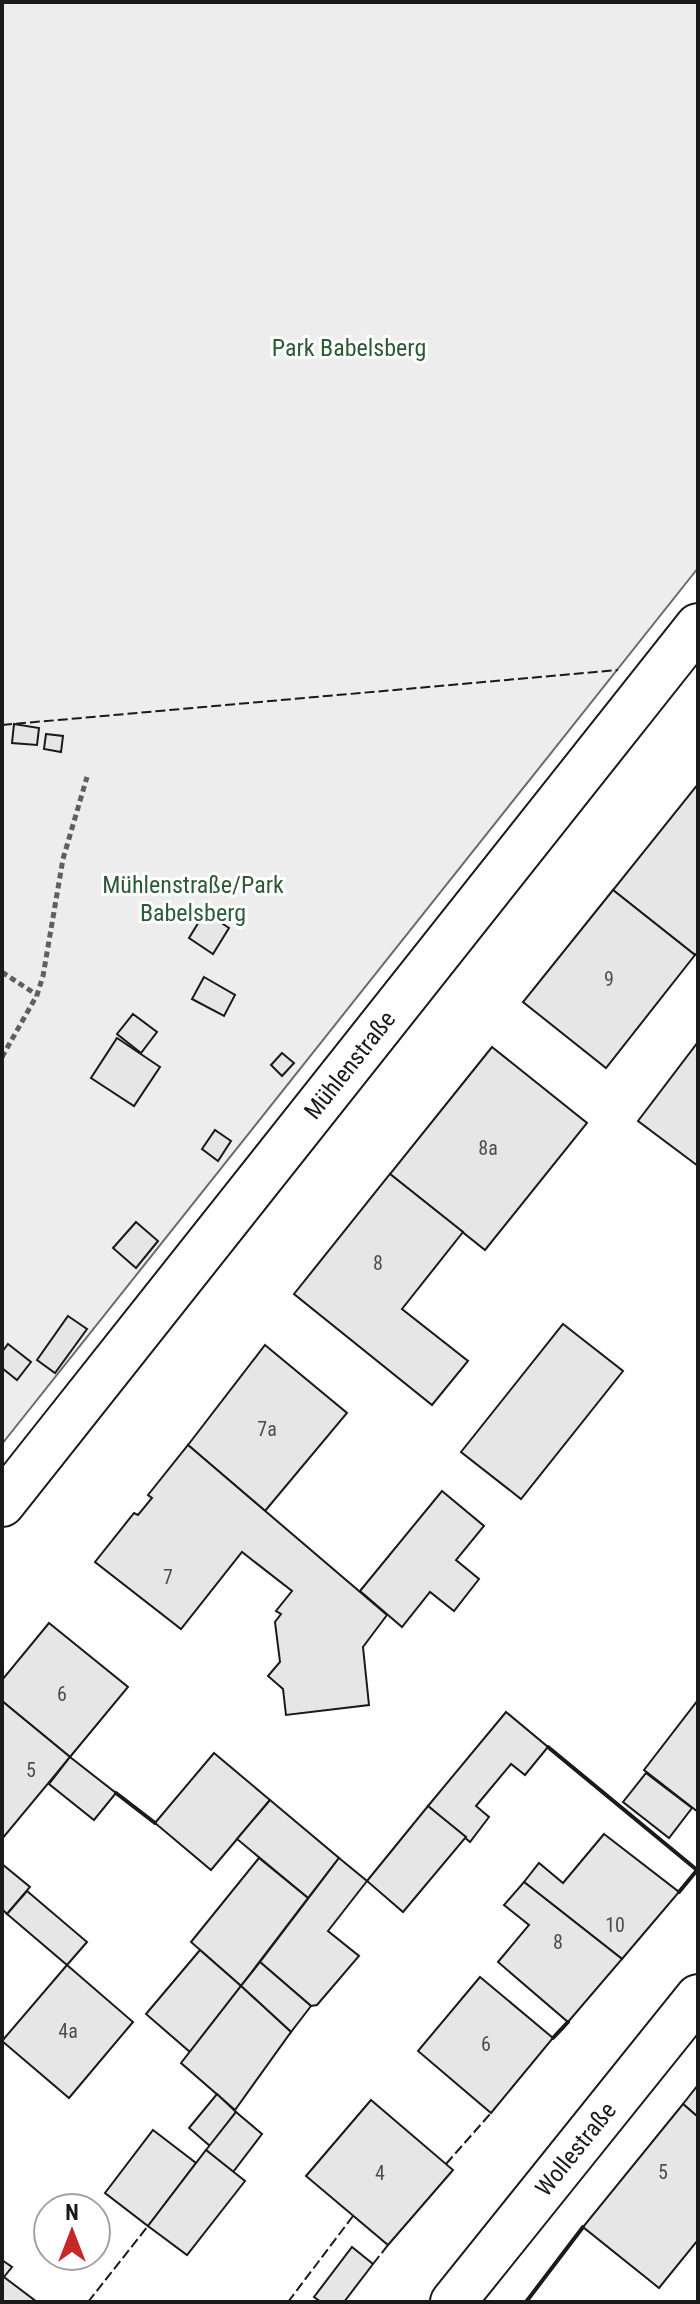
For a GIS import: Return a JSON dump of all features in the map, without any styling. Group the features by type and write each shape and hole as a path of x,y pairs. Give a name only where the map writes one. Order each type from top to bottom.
{"street":[{"name":"Mühlenstraße","path":"2,1504 698,626"},
{"name":"Wollestraße","path":"453,2302 698,1997"}],"path":[{"path":"2,1057 37,995 43,976 63,859 87,777"},
{"path":"2,972 37,995"}],"shaded area":[{"name":"Park Babelsberg","path":"2,2 698,2 698,568 2,1444"}],"building":[{"path":"14,724 39,728 37,745 12,743"},
{"path":"46,734 63,736 61,752 44,749"},
{"path":"698,784 698,952 695,955 613,890"},
{"path":"613,890 695,955 606,1068 523,1002"},
{"path":"205,912 229,928 213,954 189,938"},
{"path":"204,977 235,995 224,1016 192,999"},
{"path":"133,1014 157,1032 141,1053 117,1034"},
{"path":"117,1038 160,1067 134,1106 91,1078"},
{"path":"698,1042 698,1166 638,1121"},
{"path":"492,1047 587,1123 485,1250 390,1174"},
{"path":"282,1053 294,1063 282,1076 271,1065"},
{"path":"215,1130 231,1141 218,1161 202,1149"},
{"path":"390,1174 463,1232 402,1309 468,1361 432,1405 294,1294"},
{"path":"136,1222 158,1241 136,1268 113,1248"},
{"path":"68,1316 87,1329 55,1373 37,1360"},
{"path":"563,1324 623,1371 521,1499 461,1452"},
{"path":"8,1344 31,1362 17,1380 2,1368 2,1352"},
{"path":"265,1345 347,1413 265,1511 188,1445"},
{"path":"188,1445 387,1615 363,1647 369,1705 286,1715 283,1689 268,1676 280,1662 275,1622 281,1614 276,1611 292,1591 242,1552 181,1629 95,1562 134,1513 138,1515 152,1498 148,1495"},
{"path":"442,1491 484,1526 456,1560 479,1579 454,1611 430,1592 402,1627 360,1591"},
{"path":"49,1623 128,1687 70,1757 2,1701 2,1680"},
{"path":"698,1700 698,1812 644,1770"},
{"path":"2,1701 70,1757 2,1839"},
{"path":"506,1712 548,1747 525,1775 511,1764 476,1806 489,1817 470,1842 428,1806"},
{"path":"214,1753 270,1800 211,1870 155,1823"},
{"path":"70,1757 116,1793 94,1820 49,1784"},
{"path":"646,1773 692,1808 669,1838 623,1802"},
{"path":"270,1800 339,1858 308,1898 237,1839"},
{"path":"428,1806 466,1837 403,1912 367,1881"},
{"path":"604,1834 679,1892 622,1959 524,1882 539,1863 563,1883"},
{"path":"259,1858 308,1898 241,1986 191,1942"},
{"path":"339,1858 367,1881 328,1931 359,1956 317,2005 311,2006 260,1962"},
{"path":"2,1864 30,1887 7,1914 2,1909"},
{"path":"524,1882 622,1959 568,2022 498,1962 529,1925 504,1905"},
{"path":"27,1891 87,1942 67,1965 7,1914"},
{"path":"200,1950 241,1986 190,2052 146,2014"},
{"path":"260,1962 311,2006 291,2032 241,1986"},
{"path":"67,1965 133,2022 69,2098 2,2041"},
{"path":"480,1977 553,2038 491,2113 418,2051"},
{"path":"241,1986 291,2032 235,2110 181,2063"},
{"path":"698,2085 698,2117 683,2104"},
{"path":"217,2094 236,2112 210,2146 189,2128"},
{"path":"371,2100 453,2170 388,2245 306,2176"},
{"path":"683,2104 698,2117 698,2240 659,2288 583,2227"},
{"path":"236,2112 262,2134 233,2172 206,2150"},
{"path":"153,2130 196,2163 148,2226 112,2198 112,2192 106,2192"},
{"path":"206,2150 245,2181 187,2255 148,2226"},
{"path":"352,2247 373,2264 344,2302 321,2302 314,2297"},
{"path":"2,2260 12,2267 4,2277 37,2302 2,2302"}],"fence":[{"path":"2,725 618,670"},
{"path":"446,2164 491,2113"},
{"path":"288,2302 353,2216"},
{"path":"88,2302 148,2226"},
{"path":"373,2264 388,2245"}],"wall":[{"path":"548,1747 697,1870"},
{"path":"116,1793 155,1823"},
{"path":"679,1892 698,1869"},
{"path":"553,2038 568,2022"},
{"path":"526,2302 583,2227"}],"park label":[{"name":"Mühlenstraße/Park Babelsberg","path":"193,899"}]}
